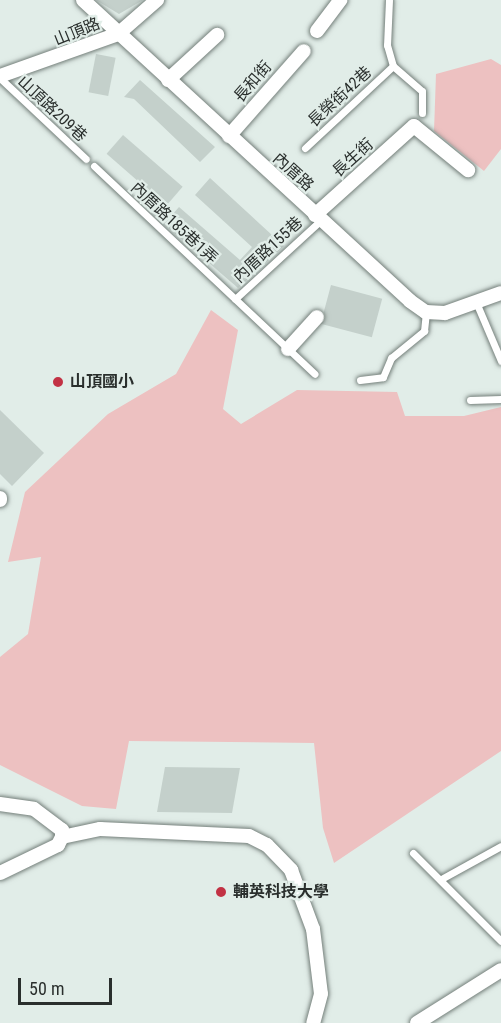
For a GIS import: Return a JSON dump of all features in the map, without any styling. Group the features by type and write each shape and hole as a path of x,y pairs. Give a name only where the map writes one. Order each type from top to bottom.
{"street":[{"name":"內厝路","path":"83,0 168,81 426,312"},
{"name":"山頂路","path":"0,77 118,34 157,0"},
{"path":"317,31 340,0"},
{"path":"168,81 217,35"},
{"name":"長和街","path":"229,136 304,51"},
{"name":"長生街","path":"318,217 414,126 468,170"},
{"path":"426,312 445,312 501,293"},
{"path":"288,349 317,317"},
{"path":"0,804 34,809 62,830 62,837 58,845 0,873"},
{"path":"62,837 100,829 249,836 267,845 291,870 313,929 321,994 313,1023"},
{"path":"417,1023 460,993 501,970"}],"lane":[{"path":"389,0 387,45 393,66 422,91 422,113"},
{"name":"長榮街42巷","path":"305,148 393,66"},
{"name":"山頂路209巷","path":"0,77 86,159"},
{"name":"內厝路185巷1弄","path":"94,166 235,299"},
{"name":"內厝路155巷","path":"315,374 235,299 318,217"},
{"path":"476,302 501,361"},
{"path":"360,380 383,376 391,358 424,331 426,312"},
{"path":"470,400 501,399"},
{"path":"443,878 501,846"},
{"path":"413,853 443,878 501,941"}],"shaded area":[{"path":"491,59 501,65 501,149 484,171 434,131 436,74"},
{"path":"211,310 238,330 223,409 241,424 297,390 397,392 405,416 464,416 501,407 501,751 334,863 323,828 314,743 129,741 116,809 82,806 0,765 0,657 28,634 41,557 8,562 25,492 108,414 176,374"}],"building":[{"path":"96,0 143,0 119,14"},
{"path":"96,54 116,58 108,96 89,92"},
{"path":"140,80 215,147 200,162 134,99 124,97"},
{"path":"123,135 183,187 166,206 107,154"},
{"path":"210,178 284,246 238,288 164,224 179,207 240,260 252,247 195,195"},
{"path":"331,285 382,299 372,337 321,324"},
{"path":"0,410 44,453 12,486 0,474"},
{"path":"165,767 240,768 232,813 157,812"}],"place":[{"name":"山頂國小","path":"58,382"},
{"name":"輔英科技大學","path":"221,892"}]}
